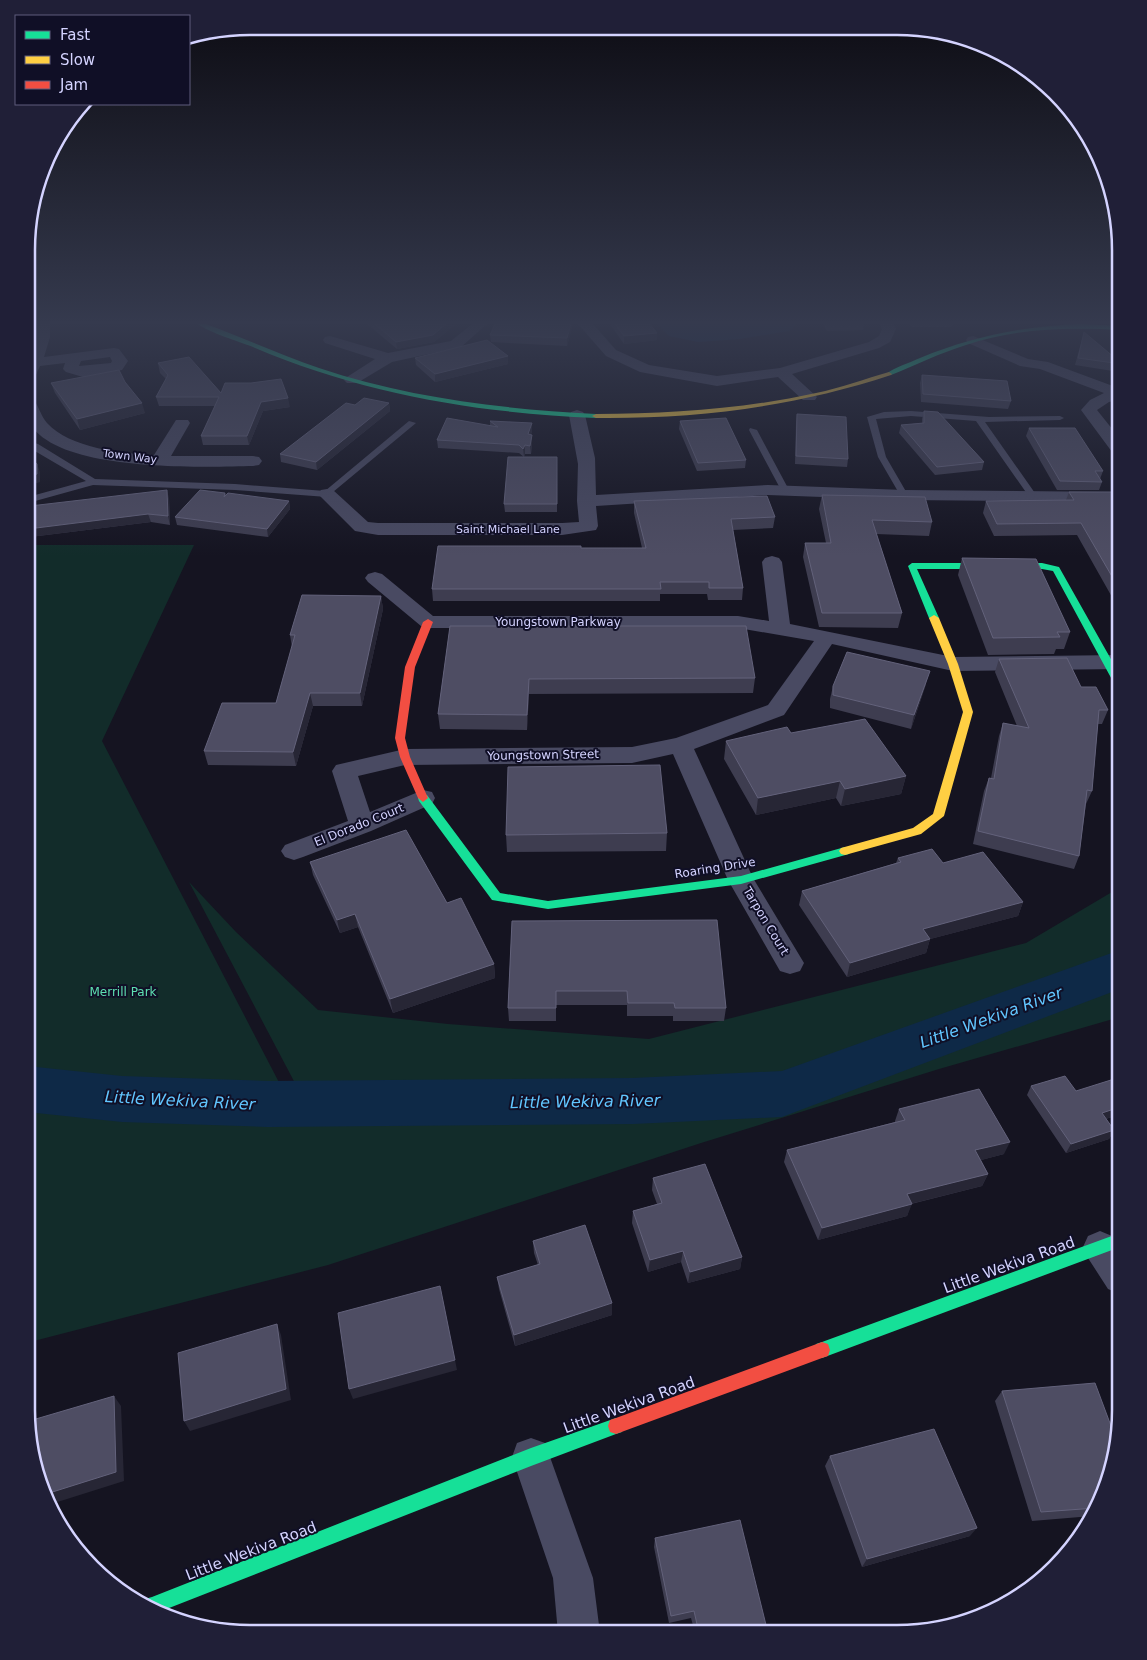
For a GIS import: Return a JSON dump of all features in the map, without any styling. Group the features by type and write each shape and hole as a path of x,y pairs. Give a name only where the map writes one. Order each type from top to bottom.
{"street":[{"path":"448,401 577,415 644,416 709,412 779,401"},
{"path":"1097,401 1089,410 1112,440"},
{"name":"Saint Michael Lane","path":"327,494 362,527 378,529 562,529 589,526 586,501 587,463 578,428 577,415"},
{"name":"Town Way","path":"35,417 49,434 82,450 127,458 253,461"},
{"path":"160,460 182,423"},
{"path":"586,501 768,490 904,496 1112,497"},
{"path":"772,562 780,629"},
{"name":"Roaring Drive","path":"405,757 423,798 496,897 548,905 741,880 917,831 938,816 968,712 953,664 912,566 1042,566 1056,569 1112,659"},
{"path":"374,578 428,622 410,667 400,738 405,757"},
{"name":"Youngstown Parkway","path":"428,622 738,622 827,637 953,664 1112,662"},
{"path":"681,745 776,710 827,637"},
{"name":"Youngstown Street","path":"362,825 344,770 405,757 632,755 681,745"},
{"name":"Tarpon Court","path":"681,745 741,880 790,963"},
{"name":"El Dorado Court","path":"294,852 423,798"},
{"name":"Little Wekiva Road","path":"157,1604 531,1457 1110,1244"},
{"path":"531,1457 572,1578 578,1625"}],"lane":[{"path":"904,496 882,457 870,417 893,412 906,412 979,419 1060,418"},
{"path":"979,419 1033,496"},
{"path":"35,498 93,482 235,487 327,494 412,423"},
{"path":"753,430 785,490"},
{"path":"35,446 93,482"}],"green space":[{"name":"Merrill Park","path":"35,545 194,545 102,741 284,1092 169,1092 35,1080"},
{"path":"189,882 236,932 318,1010 448,1024 649,1039 1026,943 1112,892 1112,1019 939,1069 701,1143 328,1265 35,1341 35,1093 165,1105 281,1105 289,1103 297,1092 296,1085"}],"building":[{"path":"64,401 141,401 142,403 77,419"},
{"path":"217,401 265,401 261,402 247,436 201,436"},
{"path":"360,401 389,403 316,462 280,454 346,403 355,405"},
{"path":"924,411 938,412 984,462 937,467 901,425 924,423"},
{"path":"797,414 846,417 848,459 796,456"},
{"path":"447,418 498,427 490,421 532,423 528,434 532,435 530,446 525,445 523,449 519,445 437,440"},
{"path":"726,418 746,460 698,463 680,421"},
{"path":"1029,428 1075,428 1103,471 1095,471 1102,482 1060,481"},
{"path":"508,457 557,457 557,504 504,504"},
{"path":"35,462 37,464 37,474 35,475"},
{"path":"167,490 168,516 148,514 35,528 35,505"},
{"path":"200,490 225,493 224,497 228,493 289,501 267,529 175,517"},
{"path":"1069,492 1112,492 1112,576 1081,523 997,524 986,501 1074,500"},
{"path":"822,495 925,497 932,522 872,520 902,613 822,613 805,543 831,543"},
{"path":"767,496 775,517 731,519 743,588 709,588 709,582 660,582 661,589 432,589 438,546 646,548 634,501"},
{"path":"962,558 1036,559 1070,632 1057,632 1060,637 993,638"},
{"path":"302,595 381,596 360,693 310,693 293,752 204,751 222,703 276,703 295,635 290,635"},
{"path":"450,626 746,626 755,678 529,679 527,715 438,714"},
{"path":"847,652 930,671 914,715 833,695 833,686"},
{"path":"1067,658 1081,687 1096,687 1108,710 1099,710 1092,791 1087,790 1079,856 978,831 989,778 994,779 1003,723 1029,728 999,659"},
{"path":"865,719 906,776 845,789 840,781 758,798 726,741 787,727 791,733"},
{"path":"660,765 667,833 506,835 508,767"},
{"path":"406,830 447,903 461,898 494,964 390,999 355,914 337,920 310,862"},
{"path":"932,849 943,863 983,852 1023,902 923,929 930,939 850,963 802,891 901,862 898,858"},
{"path":"717,920 726,1008 675,1008 674,1003 628,1003 627,991 556,991 556,1008 508,1008 512,921"},
{"path":"1065,1076 1076,1091 1111,1080 1112,1110 1102,1113 1112,1127 1112,1131 1071,1144 1031,1086"},
{"path":"979,1089 1010,1142 975,1150 988,1174 907,1194 912,1204 822,1228 787,1150 905,1120 899,1109"},
{"path":"705,1164 742,1257 690,1272 683,1251 650,1260 633,1211 662,1203 653,1178"},
{"path":"585,1225 612,1303 514,1335 497,1277 540,1264 533,1241"},
{"path":"440,1286 455,1360 349,1389 338,1313"},
{"path":"277,1324 286,1389 184,1421 178,1353"},
{"path":"1095,1383 1112,1427 1101,1479 1088,1509 1041,1512 1002,1391"},
{"path":"114,1396 116,1472 51,1492 39,1452 35,1419"},
{"path":"934,1429 977,1528 867,1559 830,1456"},
{"path":"740,1520 766,1625 697,1625 694,1611 671,1616 655,1538"}],"waterway":[{"name":"Little Wekiva River","path":"35,1090 122,1099 268,1104 633,1101 782,1094 1112,972"}],"traffic: fast":[{"path":"447,401 526,412 596,416"},
{"path":"934,618 912,566 1042,566 1056,569 1112,671"},
{"path":"423,798 496,897 548,905 741,880 845,851"},
{"path":"822,1350 1112,1243"},
{"path":"157,1604 531,1457 616,1426"}],"traffic: slow":[{"path":"596,416 670,415 745,408 785,401"},
{"path":"845,851 917,831 938,816 968,712 953,664 934,618"}],"traffic: jam":[{"path":"423,798 405,757 400,738 410,667 428,622"},
{"path":"616,1426 822,1350"}]}
